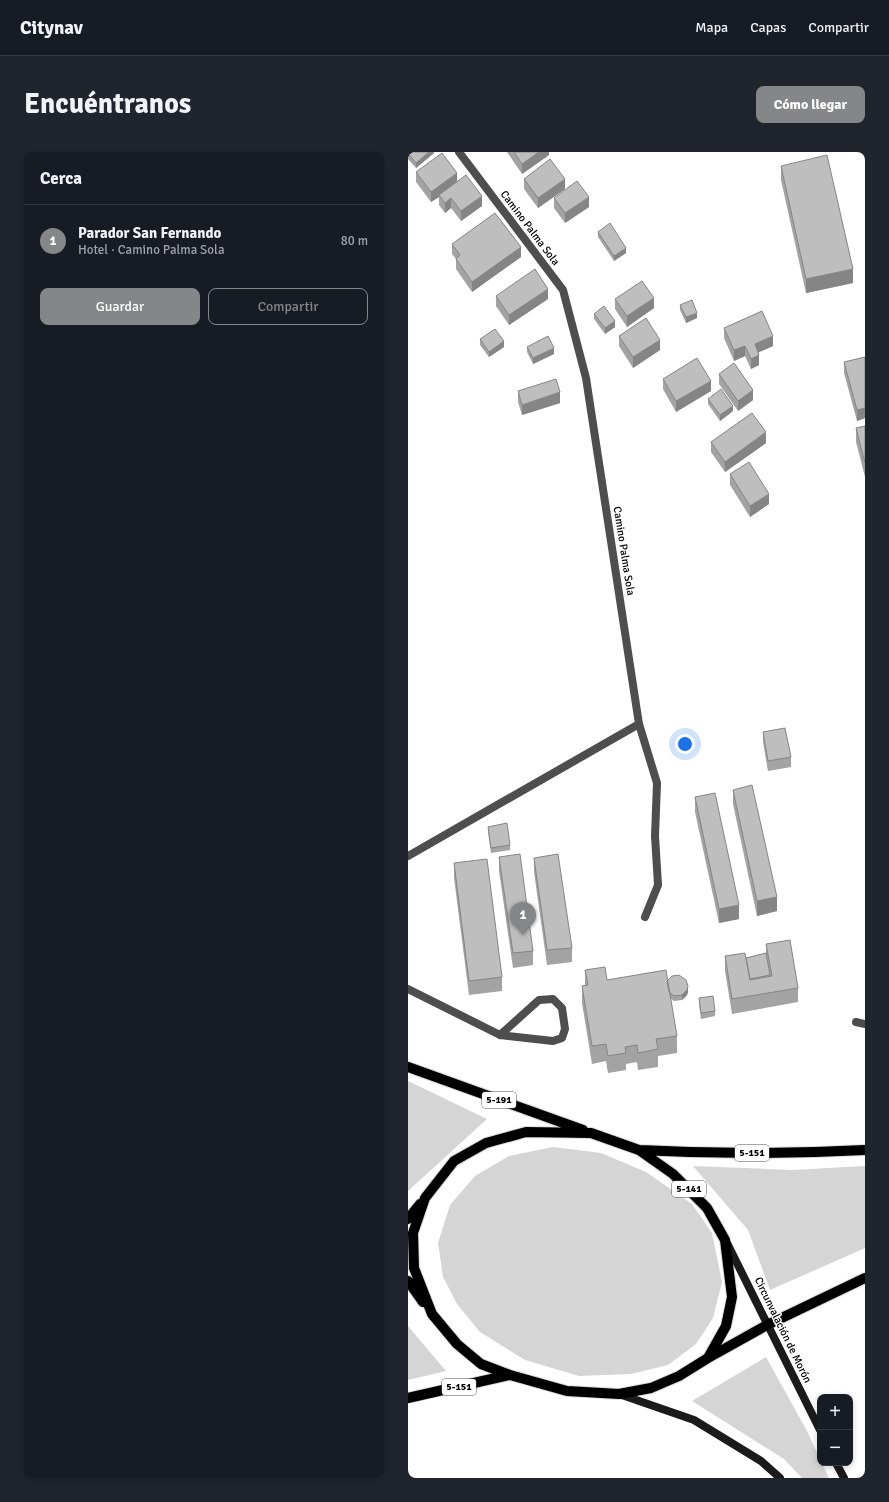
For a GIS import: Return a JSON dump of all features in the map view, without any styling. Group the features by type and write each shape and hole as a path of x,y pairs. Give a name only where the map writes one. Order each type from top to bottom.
{"main road":[{"name":"5-191","path":"408,1067 591,1133"},
{"name":"5-151","path":"408,1219 454,1161 486,1143 526,1132 591,1133 639,1150 696,1153 775,1154 865,1150"},
{"name":"5-141","path":"639,1150 674,1174 708,1208 725,1240"},
{"path":"425,1198 413,1233 414,1268 432,1314"},
{"path":"708,1358 726,1326 732,1297 725,1240"},
{"name":"Circunvalación de Morón","path":"725,1240 817,1424"},
{"name":"5-151","path":"408,1398 510,1375 567,1391 619,1394 651,1388 680,1376 708,1358 767,1325 865,1278"},
{"path":"408,1281 432,1314 457,1344 481,1364 510,1375"},
{"path":"619,1394 694,1420 761,1461 780,1478"},
{"path":"838,1466 844,1478"}],"street":[{"name":"Camino Palma Sola","path":"459,152 563,290 586,378 639,724 657,783 654,836 658,886 645,918"},
{"path":"408,856 639,724"},
{"path":"408,989 500,1035 553,1040 562,1038 565,1029 562,1008 553,999 539,1000 500,1035"},
{"path":"856,1022 865,1024"}],"shaded area":[{"path":"408,1081 487,1119 408,1191"},
{"path":"553,1147 601,1153 646,1172 692,1204 712,1233 722,1282 713,1318 696,1344 668,1365 631,1374 579,1376 525,1360 480,1332 457,1304 443,1277 438,1243 450,1205 475,1176 509,1156"},
{"path":"693,1166 792,1170 865,1166 865,1248 770,1290 748,1230"},
{"path":"408,1326 446,1371 408,1380"},
{"path":"766,1357 807,1431 817,1453 817,1466 823,1466 829,1478 802,1478 784,1459 692,1401"}],"building":[{"path":"408,152 429,152 416,163"},
{"path":"514,152 539,152 522,164"},
{"path":"442,153 457,173 431,192 416,172"},
{"path":"827,155 853,269 806,279 781,166"},
{"path":"550,159 565,179 538,198 524,179"},
{"path":"466,175 482,196 461,211 451,198 445,203 439,195"},
{"path":"577,181 589,197 565,213 554,198"},
{"path":"495,213 521,247 472,282 456,259 460,255 452,244"},
{"path":"610,223 626,248 614,256 598,232"},
{"path":"535,269 548,289 509,315 496,296"},
{"path":"642,281 654,298 627,316 615,299"},
{"path":"692,300 697,313 686,317 680,305"},
{"path":"604,306 615,321 605,328 594,314"},
{"path":"762,311 773,336 755,344 759,355 751,359 745,346 734,350 724,328"},
{"path":"646,318 660,340 633,357 619,336"},
{"path":"495,329 504,341 489,352 480,339"},
{"path":"548,336 554,348 533,358 527,347"},
{"path":"865,357 865,408 857,410 844,362"},
{"path":"697,358 711,381 676,401 663,379"},
{"path":"734,363 753,390 738,401 719,374"},
{"path":"556,379 560,392 522,405 518,391"},
{"path":"721,389 733,406 720,415 708,399"},
{"path":"752,413 766,432 725,462 711,442"},
{"path":"865,426 865,463 856,428"},
{"path":"749,462 769,494 750,506 730,474"},
{"path":"785,728 791,757 768,761 763,732"},
{"path":"752,785 777,897 757,901 733,790"},
{"path":"715,793 739,905 719,909 695,797"},
{"path":"507,823 510,845 491,848 488,827"},
{"path":"520,854 533,951 513,953 499,857"},
{"path":"558,854 572,948 547,950 534,858"},
{"path":"487,859 502,977 469,981 454,863"},
{"path":"790,940 798,988 732,999 725,956 745,953 750,980 772,976 766,944"},
{"path":"766,953 770,975 750,979 746,958"},
{"path":"605,967 607,980 666,970 677,1036 656,1039 658,1049 638,1053 637,1045 625,1047 626,1053 608,1056 606,1044 592,1046 582,986 588,985 585,970"},
{"path":"679,975 686,980 688,986 687,990 682,995 674,996 669,992 667,981 672,976"},
{"path":"713,996 715,1011 701,1013 699,998"}],"place":[{"name":"Parador San Fernando","path":"523,935"}]}
